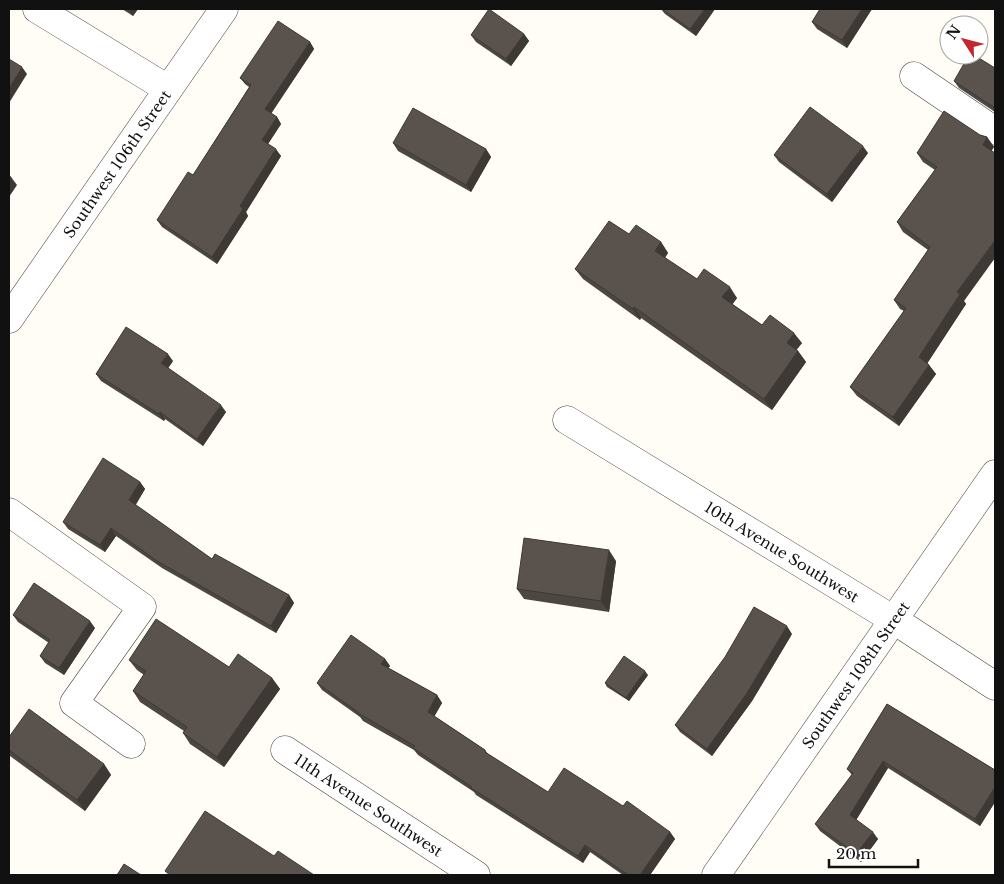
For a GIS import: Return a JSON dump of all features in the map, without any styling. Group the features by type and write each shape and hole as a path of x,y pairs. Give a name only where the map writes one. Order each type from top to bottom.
{"street":[{"path":"37,9 168,89"},
{"name":"Southwest 106th Street","path":"9,319 224,9"},
{"path":"914,76 995,131"},
{"name":"10th Avenue Southwest","path":"567,420 894,620 995,686"},
{"name":"Southwest 108th Street","path":"716,875 995,474"},
{"path":"9,512 142,607 74,703 131,744"},
{"name":"11th Avenue Southwest","path":"285,750 476,875"}],"building":[{"path":"489,9 524,34 506,59 471,35"},
{"path":"662,9 705,9 690,29"},
{"path":"820,9 862,9 842,40 812,22"},
{"path":"278,21 310,42 265,109 277,117 262,140 276,149 240,206 243,209 212,257 157,220 188,172 193,175 251,85 240,78"},
{"path":"9,59 22,67 9,88"},
{"path":"989,64 995,68 995,108 954,81 963,65"},
{"path":"810,107 863,146 827,194 774,155"},
{"path":"413,108 486,149 466,185 393,143"},
{"path":"944,111 980,135 987,137 983,145 995,153 995,240 957,292 960,294 919,357 929,365 893,417 850,387 906,308 894,300 930,247 897,222 937,167 917,153"},
{"path":"609,221 629,234 636,225 661,242 655,251 697,279 704,269 730,287 722,297 762,325 770,315 794,333 787,343 798,351 764,399 634,307 633,309 575,269"},
{"path":"126,327 168,354 161,363 221,405 197,439 160,412 159,414 96,374"},
{"path":"103,458 140,482 129,500 212,559 215,554 289,595 271,626 157,561 111,528 100,545 63,522"},
{"path":"524,538 609,550 601,601 517,589"},
{"path":"34,583 90,621 59,668 40,656 50,640 13,615"},
{"path":"754,607 787,626 747,693 707,749 675,725 725,657"},
{"path":"156,619 229,667 238,654 272,678 217,757 183,733 187,727 133,691 146,671 129,660"},
{"path":"351,635 385,659 381,664 437,695 428,712 485,750 485,752 548,792 564,768 623,806 627,801 670,832 640,875 628,875 585,845 578,856 471,788 413,748 415,746 358,713 317,683"},
{"path":"624,656 645,671 626,698 605,683"},
{"path":"887,704 995,770 995,787 975,819 883,761 850,815 873,832 856,854 815,824 853,773 847,769"},
{"path":"29,709 104,764 77,800 9,750 9,737"},
{"path":"205,811 274,856 278,851 314,875 170,875 165,871"},
{"path":"124,864 141,875 117,875"}]}
